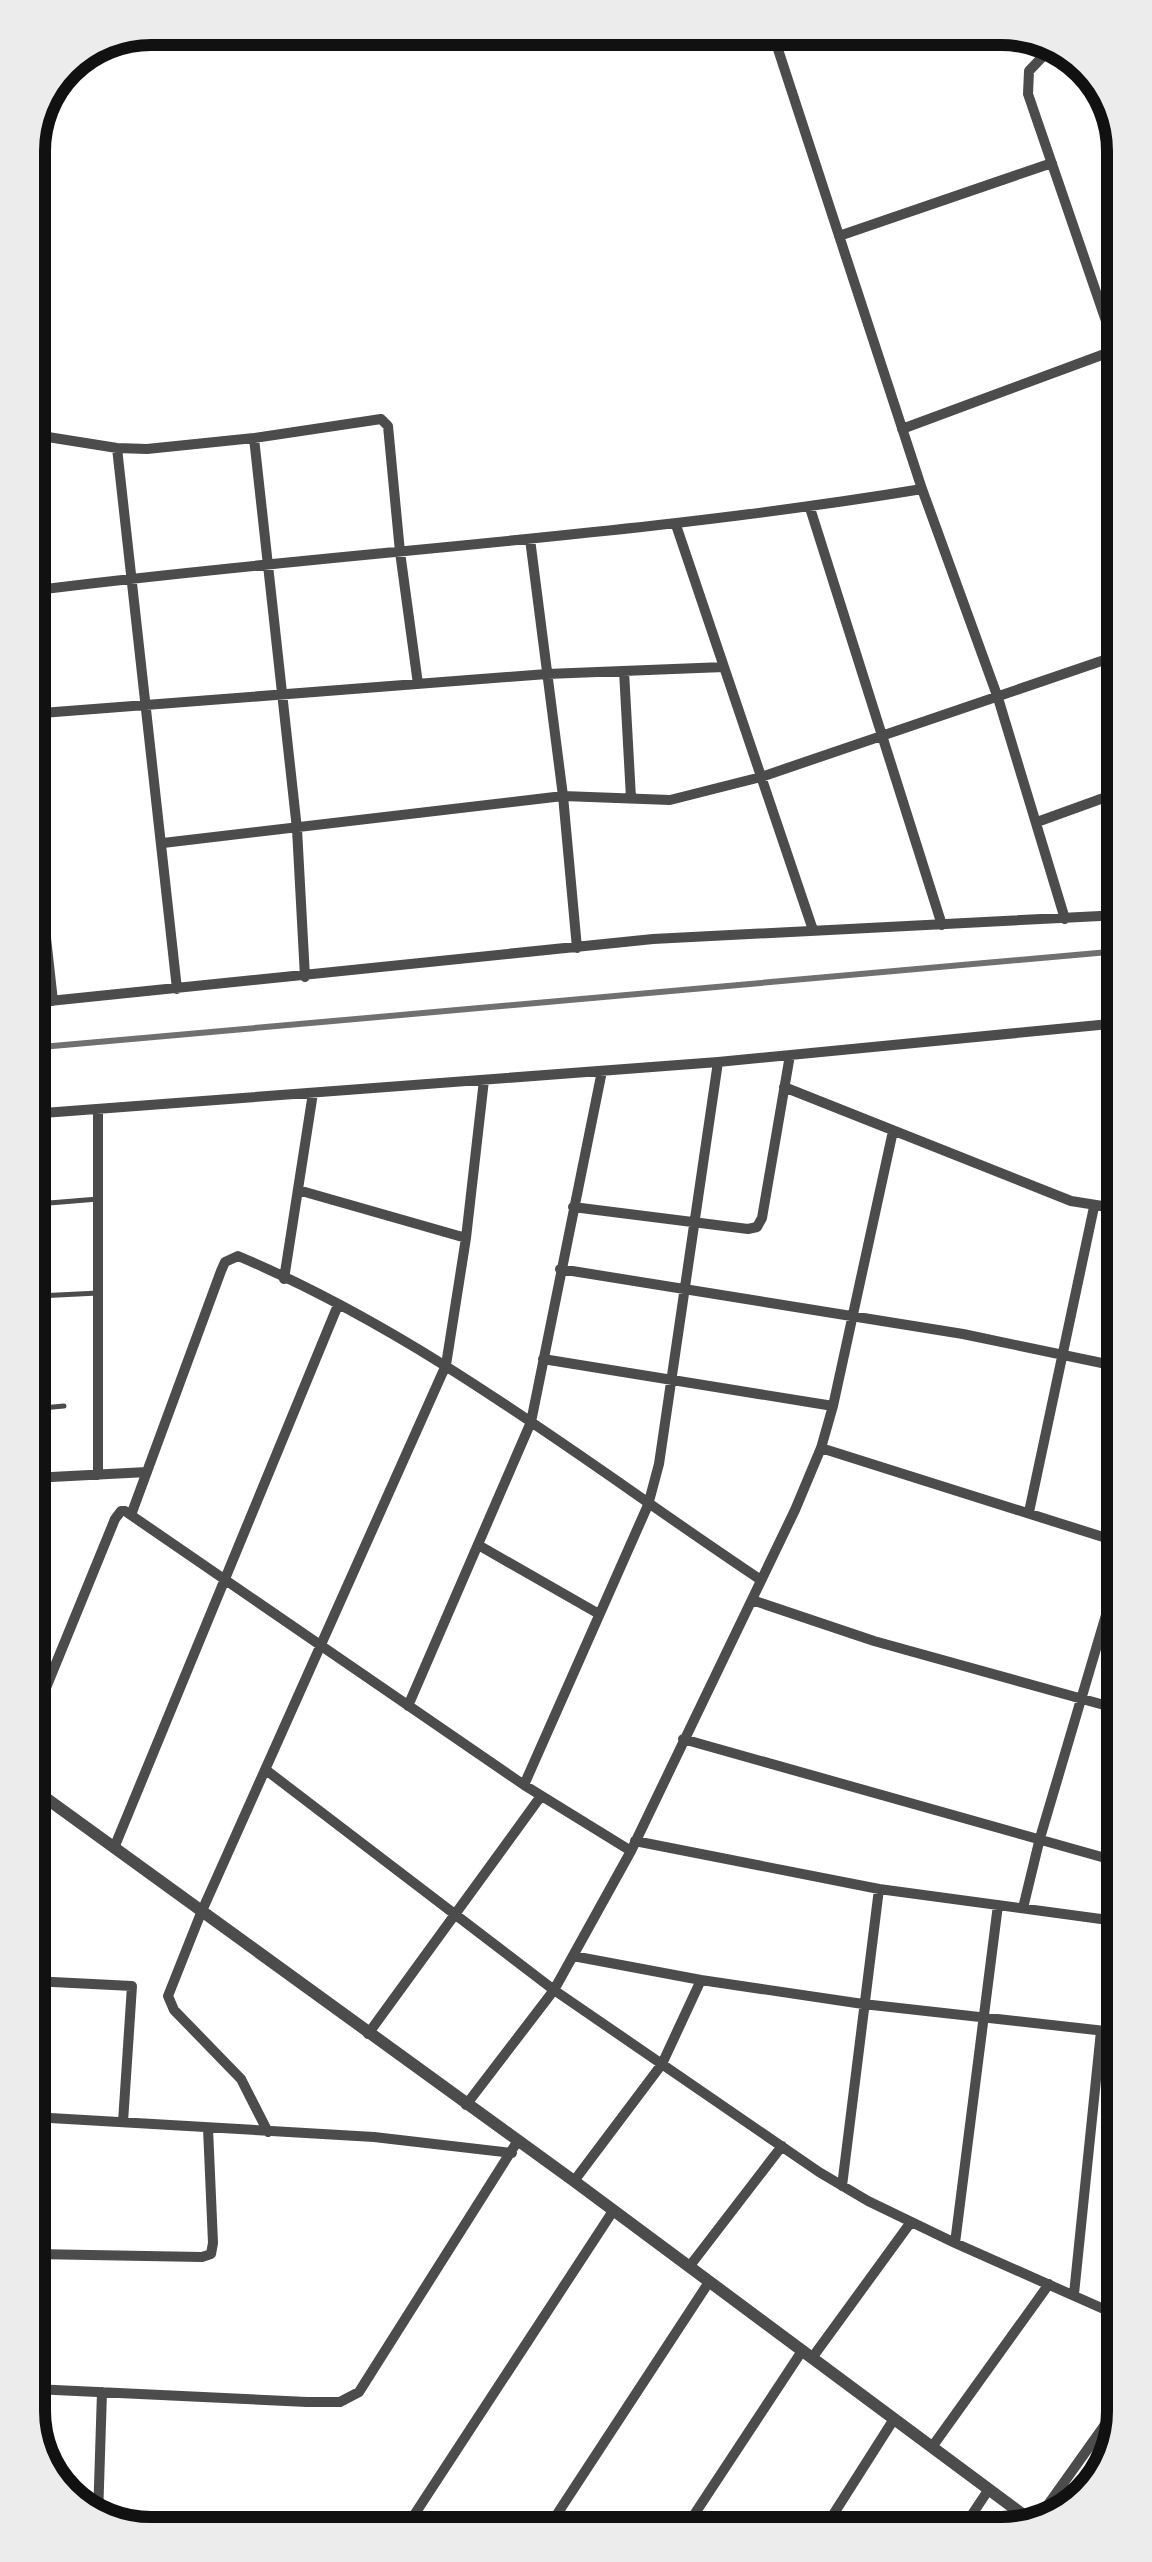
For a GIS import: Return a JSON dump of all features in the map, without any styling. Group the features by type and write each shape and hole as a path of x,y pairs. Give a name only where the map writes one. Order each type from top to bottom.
{"street":[{"path":"777,45 922,490 998,698 1065,919"},
{"path":"1044,55 1029,71 1026,82 1107,320"},
{"path":"839,236 1052,163"},
{"path":"902,430 1107,356"},
{"path":"45,437 147,449 254,438 375,418 385,421 418,684"},
{"path":"254,438 297,829 305,976"},
{"path":"118,448 176,989"},
{"path":"45,589 676,525 922,490"},
{"path":"810,508 942,925"},
{"path":"676,525 812,930"},
{"path":"530,539 563,796 577,948"},
{"path":"163,843 563,796 670,800 761,777 1107,659"},
{"path":"45,713 547,674 724,667"},
{"path":"624,671 631,798"},
{"path":"1037,822 1107,797"},
{"path":"45,1002 654,940 1107,916"},
{"path":"45,929 53,1001"},
{"path":"45,1113 718,1062 1107,1024"},
{"path":"573,1206 748,1229 760,1223 790,1055"},
{"path":"524,1785 648,1505 673,1381 718,1062"},
{"path":"408,1706 531,1422 602,1071"},
{"path":"268,2132 240,2079 169,2002 172,1985 446,1365 466,1238 484,1080"},
{"path":"784,1087 1071,1201 1107,1208"},
{"path":"284,1278 313,1093"},
{"path":"98,1109 98,1475"},
{"path":"466,2105 554,1990 633,1846 821,1448 894,1131"},
{"path":"298,1190 466,1238"},
{"path":"1028,1512 1094,1207"},
{"path":"131,1515 225,1262 238,1256 338,1305 446,1365 761,1580"},
{"path":"560,1269 852,1315 1107,1364"},
{"path":"114,1848 338,1305"},
{"path":"544,1359 833,1406"},
{"path":"821,1448 1107,1538"},
{"path":"45,1477 147,1472"},
{"path":"45,1690 121,1511 524,1785 633,1846 879,1889 1107,1920"},
{"path":"480,1546 600,1614"},
{"path":"752,1600 874,1640 1107,1706"},
{"path":"1024,1908 1040,1838 1107,1610"},
{"path":"683,1739 1107,1857"},
{"path":"266,1770 554,1990 842,2186 955,2243 1107,2310"},
{"path":"368,2034 541,1796"},
{"path":"45,1798 466,2105 514,2147 574,2181 1022,2514"},
{"path":"842,2186 879,1889"},
{"path":"955,2243 998,1905"},
{"path":"572,1956 863,2004 1107,2032"},
{"path":"574,2181 662,2064 701,1980"},
{"path":"45,1982 132,1986 123,2122"},
{"path":"1074,2294 1101,2031"},
{"path":"45,2118 514,2147"},
{"path":"45,2254 202,2258 211,2254 214,2243 208,2128"},
{"path":"689,2266 782,2146"},
{"path":"45,2389 307,2402 349,2400 360,2392 514,2147"},
{"path":"414,2517 613,2210"},
{"path":"693,2517 807,2354 911,2222"},
{"path":"555,2517 709,2282"},
{"path":"932,2447 1049,2284"},
{"path":"98,2503 102,2392"},
{"path":"832,2517 894,2419"},
{"path":"1053,2503 1106,2425"},
{"path":"970,2517 988,2489"}],"lane":[{"path":"45,1203 98,1198"},
{"path":"45,1296 98,1293"},
{"path":"45,1408 64,1406"}],"railway":[{"path":"45,1047 1107,952"}]}
